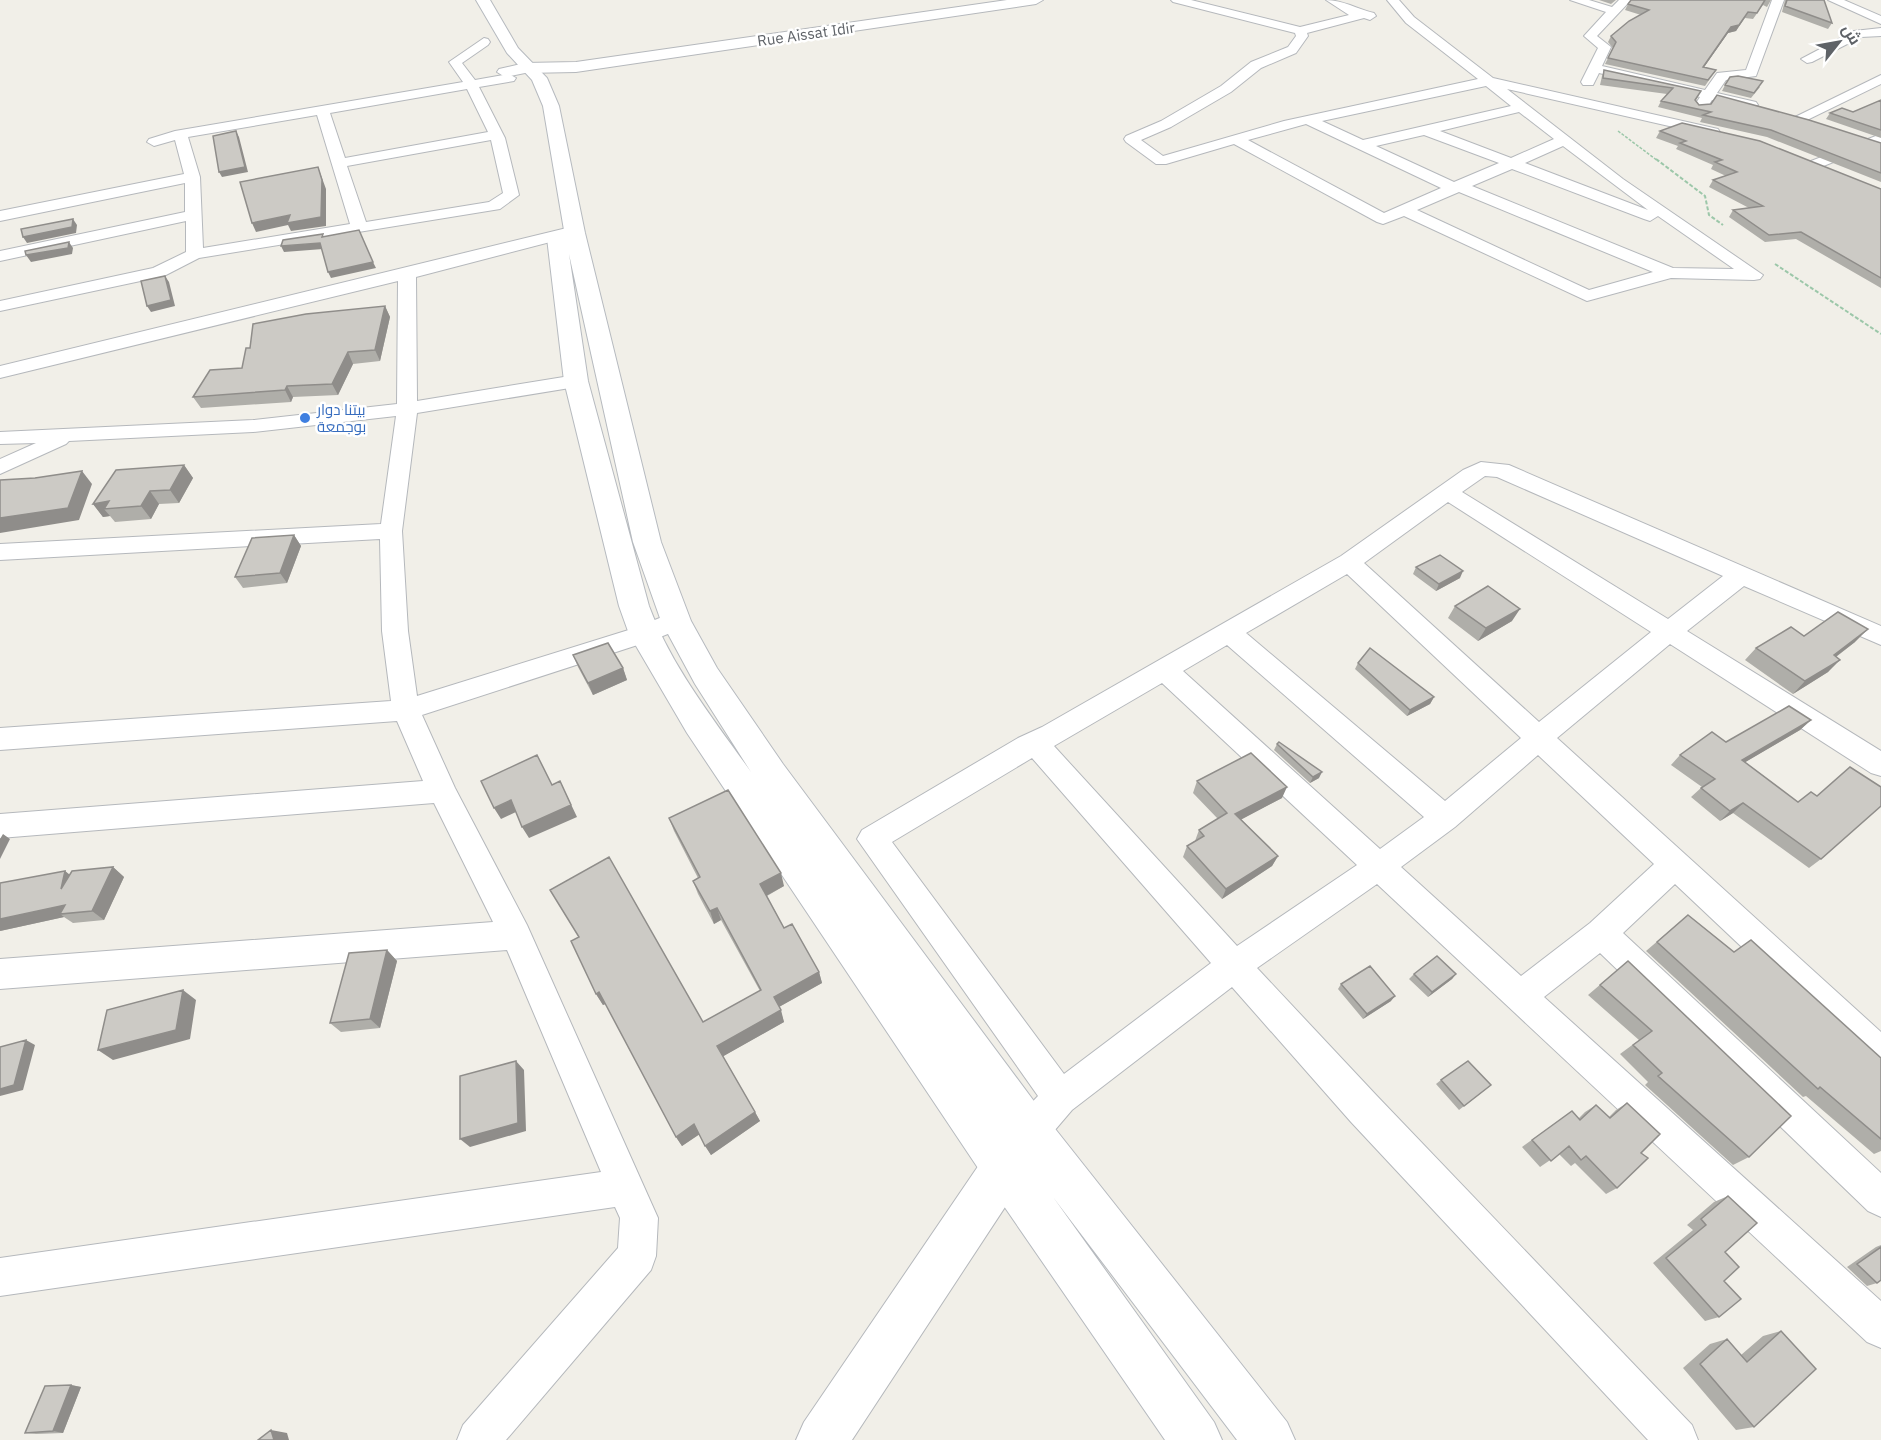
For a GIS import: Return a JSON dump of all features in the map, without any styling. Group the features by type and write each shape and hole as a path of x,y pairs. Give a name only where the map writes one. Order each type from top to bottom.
{"main road":[{"path":"460,0 484,42 551,106 566,233 576,381 634,606 644,634 699,724 1031,1132 1269,1440"},
{"path":"483,0 512,50 520,77"},
{"name":"Rue Aissat Idir","path":"520,77 1032,0"},
{"path":"566,233 647,542 676,621 706,676 771,774 1031,1132 1196,1440"},
{"path":"822,1440 1031,1132"}],"street":[{"path":"1177,0 1300,31 1363,15"},
{"path":"1332,0 1363,15 1410,21"},
{"path":"1393,0 1410,21 1618,182 1754,275 1670,273 1587,297 1404,210"},
{"path":"1576,0 1614,11"},
{"path":"1578,102 1605,47 1590,36 1625,0"},
{"path":"1686,127 1722,76 1751,73 1778,0"},
{"path":"1834,0 1881,20"},
{"path":"1851,0 1881,10"},
{"path":"1300,31 1302,36 1292,50 1256,65 1226,89 1166,124 1131,139 1161,160 1308,120 1489,81 1729,135"},
{"path":"1807,59 1858,34 1881,32"},
{"path":"1858,34 1881,44"},
{"path":"0,306 158,272 195,254 494,206 511,195 496,135 471,84 455,62 484,42"},
{"path":"1595,68 1710,93 1766,109"},
{"path":"154,142 180,134 520,77"},
{"path":"1821,125 1795,117 1881,79"},
{"path":"1361,145 1523,107"},
{"path":"322,110 359,226"},
{"path":"1308,120 1456,187 1670,273"},
{"path":"1425,130 1693,232"},
{"path":"180,134 192,177 195,254"},
{"path":"339,163 496,135"},
{"path":"1851,135 1878,141"},
{"path":"1235,139 1383,219 1565,140"},
{"path":"1837,173 1811,162 1878,141"},
{"path":"0,216 192,177"},
{"path":"0,256 193,215"},
{"path":"0,372 407,274 566,233"},
{"path":"407,274 408,410 391,531 395,631 406,710 442,791 516,935 639,1218 637,1256 478,1440"},
{"path":"0,438 254,426 408,410 576,381"},
{"path":"0,467 73,434"},
{"path":"1741,575 1613,675 1444,818 1378,867 1235,965 1031,1132 872,839 1035,742 1349,562 1481,469 1501,470 1881,636"},
{"path":"1447,492 1881,765"},
{"path":"0,552 391,531"},
{"path":"1349,562 1881,1056"},
{"path":"0,739 406,710 644,634 676,621"},
{"path":"1228,632 1444,818"},
{"path":"1164,669 1881,1328"},
{"path":"1035,742 1065,779 1364,1109 1677,1440"},
{"path":"0,826 442,791"},
{"path":"1519,997 1601,933 1674,866"},
{"path":"1601,933 1881,1198"},
{"path":"0,974 516,935"},
{"path":"0,1277 626,1187"}],"path":[{"path":"1578,102 1705,196 1709,215 1727,228"},
{"path":"1771,261 1881,334"}],"building":[{"path":"1631,0 1765,0 1757,13 1748,12 1739,25 1731,27 1703,67 1716,70 1708,80 1608,58 1616,42 1611,36 1629,21 1649,10 1628,4"},
{"path":"1787,0 1824,0 1832,23 1785,6"},
{"path":"1604,70 1701,91 1695,100 1699,105 1711,104 1717,95 1809,120 1881,143 1881,173 1771,130 1703,115 1711,112 1661,101 1673,88 1603,78"},
{"path":"1738,76 1763,81 1754,93 1725,85 1730,77"},
{"path":"1881,100 1881,130 1830,113 1842,108 1853,112"},
{"path":"1682,123 1760,141 1881,189 1881,278 1801,232 1769,235 1733,210 1763,206 1713,180 1737,172 1715,162 1722,160 1680,143 1686,141 1660,131"},
{"path":"236,131 245,167 219,172 213,136"},
{"path":"318,167 322,180 321,217 287,223 290,215 252,223 240,182"},
{"path":"73,219 72,227 23,237 21,229"},
{"path":"359,230 373,262 328,272 320,243 281,246 283,240 323,234 322,237"},
{"path":"69,242 68,248 26,255 25,251"},
{"path":"165,276 171,300 147,306 141,281"},
{"path":"385,306 375,350 348,352 332,384 287,386 285,390 193,397 210,370 242,368 246,348 250,348 253,324 306,314"},
{"path":"184,465 170,490 150,491 141,506 104,509 109,501 93,504 116,470"},
{"path":"82,471 68,508 0,518 0,480 35,478"},
{"path":"294,535 280,573 235,577 252,538"},
{"path":"1440,555 1463,571 1439,584 1416,567"},
{"path":"1488,586 1520,609 1486,628 1455,606"},
{"path":"1838,612 1868,629 1834,655 1840,660 1805,681 1756,648 1791,627 1804,636"},
{"path":"608,643 623,668 588,683 573,655"},
{"path":"1370,648 1434,697 1410,710 1358,663"},
{"path":"1789,706 1811,720 1742,760 1798,802 1811,792 1817,796 1850,767 1881,787 1881,806 1821,859 1743,803 1730,811 1701,788 1715,779 1680,755 1712,732 1726,742"},
{"path":"1279,742 1322,772 1313,777 1277,744"},
{"path":"1251,753 1287,787 1235,814 1278,856 1226,889 1187,846 1204,836 1199,830 1227,813 1197,781"},
{"path":"537,755 552,785 560,781 571,805 522,827 511,800 494,808 481,781"},
{"path":"728,790 781,873 760,884 784,928 792,924 819,972 774,997 781,1010 717,1046 755,1112 705,1146 694,1124 676,1137 599,992 596,994 571,941 579,937 550,890 609,857 703,1022 761,990 717,908 710,911 693,881 700,877 669,818"},
{"path":"113,867 92,911 60,914 65,905 0,919 0,883 65,871 61,889 72,871"},
{"path":"1688,915 1734,952 1751,940 1881,1058 1881,1139 1820,1087 1818,1089 1657,942"},
{"path":"387,950 370,1019 330,1023 349,953"},
{"path":"1437,956 1456,974 1432,992 1414,974"},
{"path":"1628,961 1791,1116 1749,1157 1658,1076 1662,1073 1633,1045 1652,1031 1600,985"},
{"path":"1370,966 1395,996 1367,1014 1341,984"},
{"path":"183,990 176,1030 98,1050 107,1010"},
{"path":"26,1040 14,1085 0,1089 0,1047"},
{"path":"516,1061 518,1123 460,1139 460,1076"},
{"path":"1468,1061 1491,1085 1464,1106 1441,1080"},
{"path":"1627,1103 1660,1134 1641,1153 1648,1158 1617,1188 1586,1156 1581,1160 1569,1146 1551,1161 1532,1140 1572,1111 1580,1120 1596,1105 1610,1118"},
{"path":"1728,1196 1757,1223 1725,1252 1739,1267 1724,1281 1741,1299 1719,1317 1666,1258 1706,1225 1701,1219"},
{"path":"1881,1247 1881,1280 1877,1283 1857,1264"},
{"path":"1781,1331 1816,1369 1754,1427 1700,1364 1727,1339 1747,1362"},
{"path":"71,1385 53,1431 25,1433 45,1386"},
{"path":"271,1430 274,1440 258,1440"}],"place":[{"name":"بيتنا دوار بوجمعة","path":"305,418"}]}
